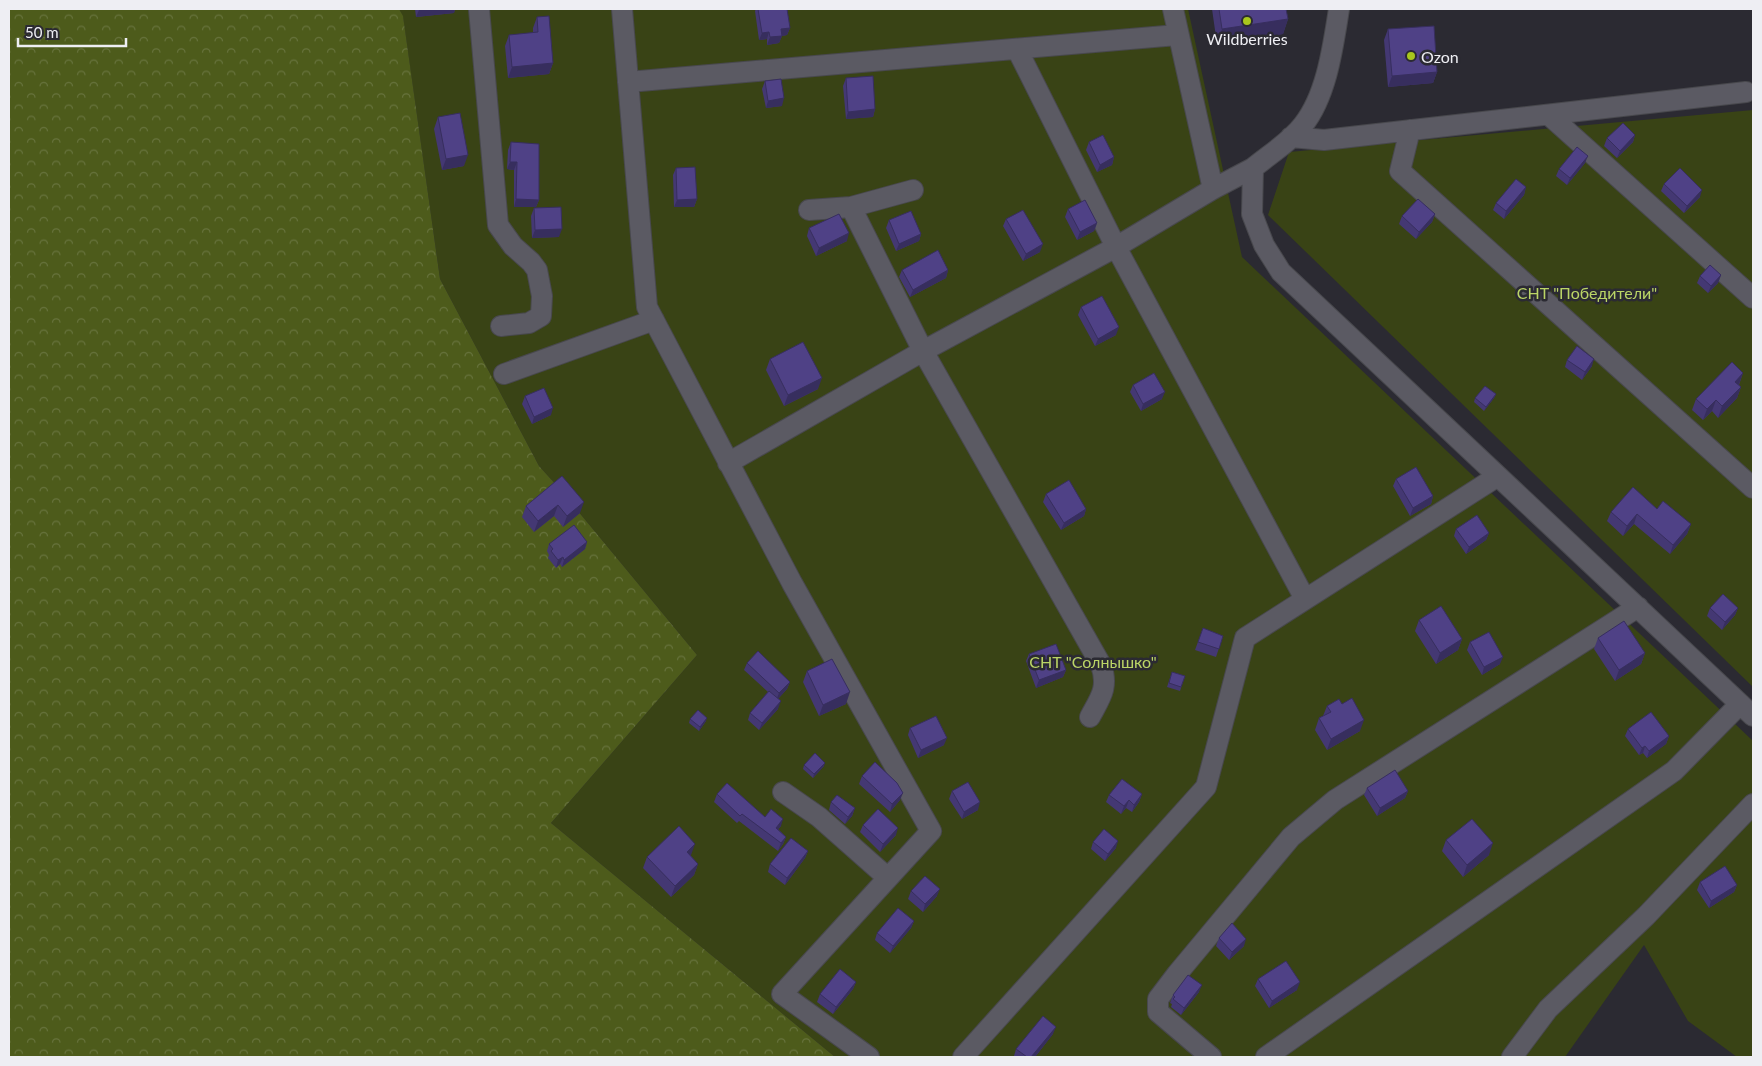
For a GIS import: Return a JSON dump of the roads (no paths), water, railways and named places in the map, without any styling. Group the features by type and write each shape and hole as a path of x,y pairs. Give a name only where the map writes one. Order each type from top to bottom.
{"street":[{"path":"479,9 498,225 513,246 537,270 542,296 541,316 529,323 501,326"},
{"path":"622,9 647,307 792,583 931,831 782,994 869,1057"},
{"path":"1173,9 1177,35 1213,189"},
{"path":"728,463 923,350 1116,247 1213,189 1253,168 1291,137 1302,126 1316,106 1325,78 1339,9"},
{"path":"628,82 1177,35"},
{"path":"1017,49 1116,247 1305,599"},
{"path":"1291,137 1324,140 1746,92"},
{"path":"1549,115 1753,298"},
{"path":"1410,130 1400,171 1753,488"},
{"path":"1253,168 1252,214 1264,245 1281,272 1747,710 1674,771 1266,1057"},
{"path":"810,210 851,207 912,190"},
{"path":"851,207 923,350 1101,665 1105,676 1104,689 1090,717"},
{"path":"504,374 654,320"},
{"path":"963,1057 1206,787 1245,638 1498,476"},
{"path":"1211,1057 1158,1012 1158,999 1176,974 1290,838 1335,800 1638,607"},
{"path":"783,792 819,817 888,878"},
{"path":"1512,1057 1548,1009 1646,916 1753,804"}],"place":[{"name":"Wildberries","path":"1247,21"},
{"name":"Ozon","path":"1411,56"}],"park label":[{"name":"СНТ \"Победители\"","path":"1587,292"},
{"name":"СНТ \"Солнышко\"","path":"1093,661"}]}
